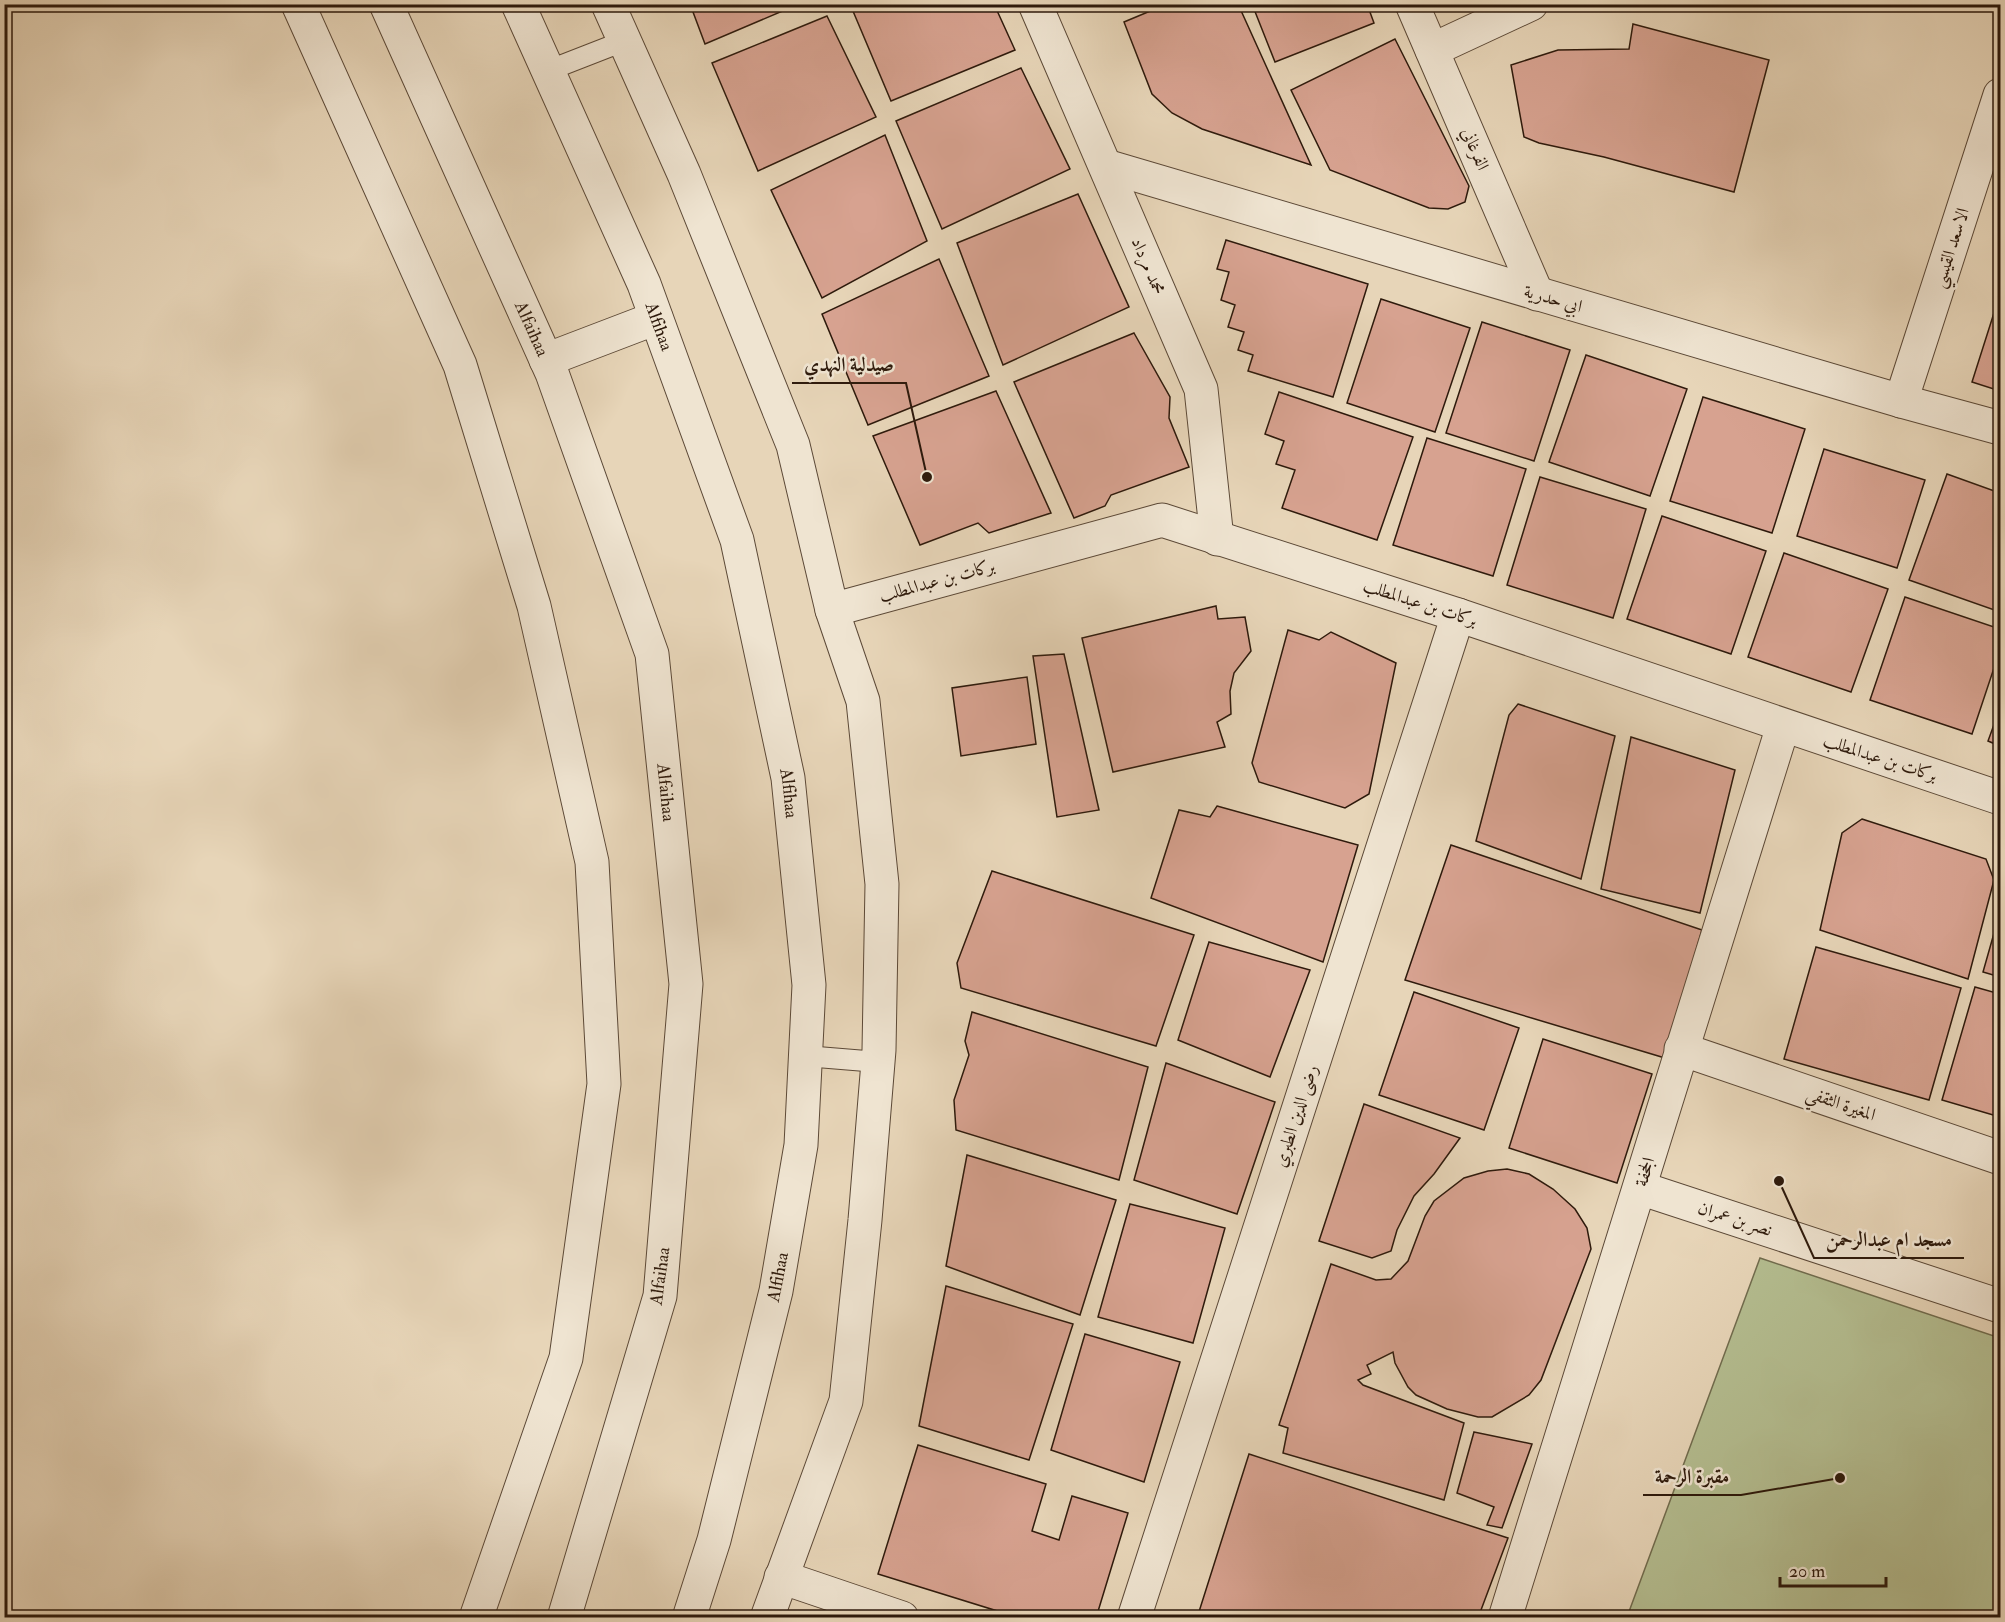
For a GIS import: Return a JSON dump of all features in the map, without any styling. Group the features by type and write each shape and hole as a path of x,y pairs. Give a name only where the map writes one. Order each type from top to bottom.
{"street":[{"path":"298,4 460,365 534,606 592,862 604,1084 566,1358 476,1617"},
{"name":"Alfaihaa","path":"386,4 552,373 652,654 686,984 660,1296 564,1617"},
{"name":"Alfihaa","path":"518,4 644,284 737,540 788,778 809,985 801,1145 776,1291 714,1540 689,1617"},
{"path":"608,4 684,174 793,445 832,610 863,701 882,884 878,1062 865,1220 846,1401 781,1577 770,1617"},
{"name":"محمد مرداد","path":"1035,4 1201,389 1217,539"},
{"name":"الفرغاني","path":"1412,4 1537,294"},
{"path":"1432,50 1531,4"},
{"name":"الاسعد القيسي","path":"1901,401 2001,95"},
{"name":"ابي حدرية","path":"1106,166 2001,429"},
{"path":"546,360 656,318"},
{"name":"بركات بن عبدالمطلب","path":"832,610 1162,520 1458,615 2001,798"},
{"name":"رضى الدين الطبري","path":"1134,1617 1458,615"},
{"name":"الجحفة","path":"1505,1617 1783,726"},
{"name":"المغيرة الثقفي","path":"1681,1049 2001,1158"},
{"name":"نصر بن عمران","path":"1640,1188 2001,1306"},
{"path":"781,1577 902,1617"}],"lane":[{"path":"547,71 624,41"},
{"path":"805,1056 878,1062"}],"green space":[{"path":"1760,1258 2000,1338 2000,1617 1627,1617"}],"building":[{"path":"690,4 799,4 705,44"},
{"path":"850,4 994,4 1015,50 891,101"},
{"path":"1167,4 1238,4 1311,165 1202,129 1172,113 1152,94 1124,22"},
{"path":"1252,4 1367,4 1374,23 1275,62"},
{"path":"827,16 876,117 758,171 712,63"},
{"path":"1633,24 1769,60 1734,192 1604,157 1539,143 1524,137 1511,65 1558,50 1629,49"},
{"path":"1395,39 1469,186 1465,202 1448,209 1429,208 1330,170 1291,90"},
{"path":"1021,68 1070,169 942,229 896,121"},
{"path":"885,135 927,241 822,298 771,190"},
{"path":"1078,194 1129,307 1003,365 957,243"},
{"path":"1226,240 1368,284 1333,397 1248,371 1253,355 1238,350 1244,332 1228,327 1235,305 1221,300 1229,272 1217,269"},
{"path":"939,259 989,376 868,425 822,314"},
{"path":"2000,294 2000,391 1972,382"},
{"path":"1381,299 1470,328 1435,432 1347,403"},
{"path":"1482,322 1570,350 1534,461 1446,433"},
{"path":"1134,333 1170,397 1169,418 1189,467 1111,495 1105,506 1074,518 1014,382"},
{"path":"1586,355 1687,389 1650,496 1549,462"},
{"path":"996,391 1051,513 989,533 978,523 920,545 873,436"},
{"path":"1279,392 1413,437 1377,540 1282,508 1295,470 1276,464 1284,441 1265,434"},
{"path":"1703,397 1805,429 1772,533 1670,501"},
{"path":"1427,438 1526,469 1493,576 1393,545"},
{"path":"1824,449 1925,480 1897,568 1797,536"},
{"path":"1947,474 2000,493 2000,612 1909,580"},
{"path":"1540,477 1646,509 1613,618 1507,585"},
{"path":"1662,516 1766,551 1731,654 1627,619"},
{"path":"1784,553 1888,589 1851,692 1748,657"},
{"path":"1905,597 2000,629 2000,650 1972,734 1870,700"},
{"path":"1216,606 1218,619 1245,617 1251,651 1234,673 1230,691 1231,714 1217,722 1225,747 1113,772 1082,638"},
{"path":"1288,630 1319,640 1331,632 1396,663 1369,794 1345,808 1259,782 1252,763"},
{"path":"1064,654 1099,810 1057,817 1033,656"},
{"path":"1027,677 1036,744 961,756 952,688"},
{"path":"1518,704 1615,736 1581,879 1476,841 1509,715"},
{"path":"2000,708 2000,746 1988,741"},
{"path":"1631,737 1735,770 1700,913 1601,889"},
{"path":"1217,806 1358,845 1323,962 1151,898 1179,810 1210,817"},
{"path":"1862,819 1986,859 1994,880 1968,979 1820,930 1842,833"},
{"path":"1451,845 1702,930 1665,1058 1405,980"},
{"path":"992,871 1194,935 1156,1046 961,988 957,963"},
{"path":"2000,912 2000,977 1983,972"},
{"path":"1209,942 1310,970 1270,1077 1178,1040"},
{"path":"1816,947 1961,988 1929,1100 1784,1059"},
{"path":"1975,987 2000,994 2000,1117 1942,1100"},
{"path":"1414,992 1519,1028 1484,1130 1379,1095"},
{"path":"972,1012 1148,1067 1119,1180 956,1130 954,1100 969,1055 965,1041"},
{"path":"1543,1039 1652,1074 1617,1183 1509,1148"},
{"path":"1166,1063 1275,1102 1237,1214 1134,1180"},
{"path":"1364,1104 1460,1138 1434,1174 1414,1196 1397,1230 1391,1251 1372,1258 1319,1241"},
{"path":"967,1155 1116,1200 1080,1315 946,1266"},
{"path":"1507,1169 1529,1174 1553,1189 1575,1209 1587,1228 1591,1249 1541,1380 1529,1395 1492,1417 1478,1417 1447,1409 1416,1395 1408,1387 1395,1363 1393,1352 1367,1365 1371,1374 1358,1380 1363,1385 1464,1423 1444,1500 1283,1453 1288,1428 1279,1425 1331,1264 1376,1280 1391,1279 1408,1261 1425,1216 1434,1201 1464,1178 1488,1171"},
{"path":"1130,1204 1225,1228 1193,1343 1098,1317"},
{"path":"946,1286 1073,1324 1029,1460 919,1426"},
{"path":"1085,1334 1180,1362 1144,1482 1051,1450"},
{"path":"1474,1432 1532,1444 1502,1528 1487,1525 1494,1507 1457,1493"},
{"path":"918,1445 1046,1484 1032,1531 1059,1540 1072,1496 1128,1513 1096,1618 1020,1618 878,1574"},
{"path":"1249,1454 1508,1538 1478,1618 1197,1618"}],"place":[{"name":"صيدلية النهدي","path":"927,477"},
{"name":"مسجد ام عبدالرحمن","path":"1779,1181"},
{"name":"مقبرة الرحمة","path":"1840,1478"}]}
